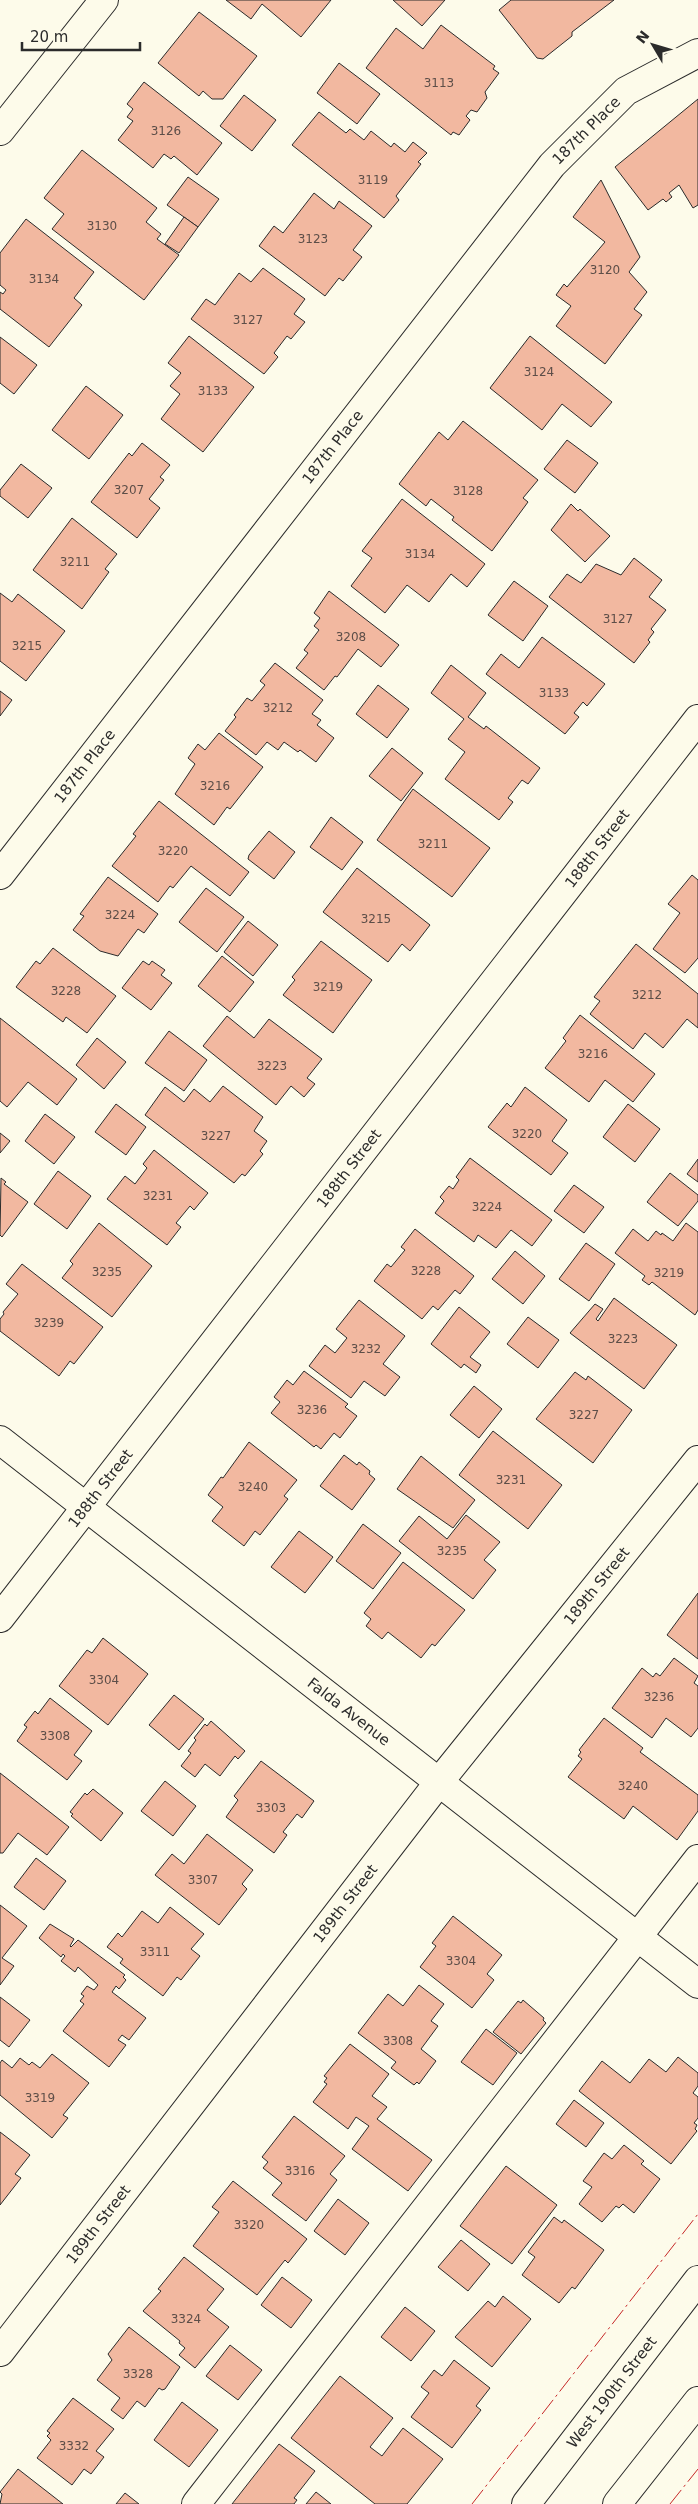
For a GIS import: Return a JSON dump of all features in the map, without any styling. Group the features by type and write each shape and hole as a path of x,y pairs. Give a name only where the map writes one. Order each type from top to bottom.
{"street":[{"path":"0,131 104,0"},
{"name":"187th Place","path":"0,875 552,165 626,91 698,53"},
{"name":"188th Street","path":"0,1618 698,719"},
{"name":"Falda Avenue","path":"0,1440 698,1984"},
{"name":"189th Street","path":"0,2352 439,1782 698,1460"},
{"path":"196,2504 698,1858"},
{"name":"West 190th Street","path":"526,2504 698,2280"},
{"path":"617,2504 698,2401"}],"building":[{"path":"226,0 331,0 301,37 262,4 251,19"},
{"path":"393,0 445,0 422,26"},
{"path":"511,0 614,0 572,32 572,36 543,59 537,58 499,10"},
{"path":"199,12 257,56 223,99 212,99 203,91 199,96 158,63"},
{"path":"441,25 495,66 493,69 499,73 485,92 487,98 477,112 471,110 466,116 470,120 459,135 453,132 451,135 366,68 396,28 423,49"},
{"path":"339,63 380,94 357,124 317,93"},
{"path":"144,82 222,143 197,175 174,156 171,159 164,154 153,168 118,140 133,121 127,117 133,109 127,104"},
{"path":"244,95 276,120 252,151 220,126"},
{"path":"698,99 698,205 693,208 679,185 669,193 672,197 666,202 663,199 648,210 615,167"},
{"path":"319,112 346,133 350,129 364,140 371,131 391,147 394,143 405,152 413,142 427,153 418,162 421,164 396,196 399,200 384,218 292,145"},
{"path":"82,150 157,208 146,222 161,234 157,239 179,255 144,300 52,229 64,214 44,198"},
{"path":"188,177 219,199 198,227 167,205"},
{"path":"601,180 640,257 629,272 647,292 634,309 642,315 605,364 556,326 571,306 556,295 564,284 567,287 605,242 573,217"},
{"path":"314,193 334,209 339,201 372,226 353,250 362,257 343,281 339,278 325,296 259,246 274,226 283,233"},
{"path":"184,217 198,227 179,253 165,244"},
{"path":"26,219 94,272 74,298 82,305 49,347 0,309 0,292 3,294 6,290 0,285 0,253"},
{"path":"263,268 305,299 294,314 305,322 291,339 287,336 274,353 278,357 264,374 191,319 206,299 215,305 239,273 251,282"},
{"path":"189,336 254,387 203,452 161,419 180,394 170,386 181,373 168,363"},
{"path":"530,336 612,402 591,427 562,404 542,430 490,388"},
{"path":"0,337 37,365 14,394 0,383"},
{"path":"86,386 123,415 89,459 52,430"},
{"path":"463,421 538,480 523,498 528,502 492,551 452,520 454,517 431,499 426,506 399,484 439,432 448,440"},
{"path":"567,440 598,463 575,493 544,469"},
{"path":"142,443 170,465 160,477 164,480 149,499 160,508 137,538 91,502 129,453 132,456"},
{"path":"21,464 52,488 28,518 0,496 0,490"},
{"path":"402,499 485,564 467,587 451,574 429,602 407,585 385,613 351,586 372,558 362,551"},
{"path":"571,504 578,511 580,509 610,536 585,562 551,530"},
{"path":"72,518 117,554 105,569 109,572 82,609 33,570"},
{"path":"634,558 662,580 649,597 666,610 651,629 654,632 648,640 650,642 634,663 549,597 567,574 581,583 596,564 621,575"},
{"path":"514,581 548,606 523,641 488,615"},
{"path":"329,591 399,645 381,667 358,649 337,677 335,676 324,690 296,668 308,653 304,650 319,630 314,626 320,618 314,613"},
{"path":"0,593 12,602 18,594 65,631 26,681 0,661"},
{"path":"542,637 605,684 587,706 583,702 574,713 579,717 565,734 486,674 501,654 519,668"},
{"path":"275,663 323,700 312,714 321,720 317,725 334,738 316,762 300,750 298,752 284,742 278,750 267,742 256,755 225,731 247,698 252,701 265,685 260,681"},
{"path":"451,665 486,693 468,717 484,729 486,726 540,768 528,784 522,780 508,798 513,802 499,820 445,779 465,752 448,739 464,719 431,693"},
{"path":"378,685 409,709 387,738 356,714"},
{"path":"0,691 12,700 0,716"},
{"path":"219,733 263,767 230,809 227,807 214,825 175,794 195,764 188,758 198,744 205,750"},
{"path":"392,748 423,773 401,801 369,776"},
{"path":"413,789 490,848 452,897 377,840"},
{"path":"159,801 249,872 230,896 191,866 173,888 170,886 158,902 112,866 136,836 133,834"},
{"path":"331,817 363,842 342,870 310,847"},
{"path":"269,831 295,852 274,879 248,859 249,855"},
{"path":"357,868 430,925 410,951 402,944 388,962 323,912"},
{"path":"692,875 698,880 698,958 685,973 653,949 680,913 668,904"},
{"path":"108,877 158,914 144,933 138,929 118,956 100,951 73,930 84,916 80,914"},
{"path":"206,888 244,917 217,952 179,922"},
{"path":"248,921 278,945 253,976 224,952"},
{"path":"321,941 372,980 333,1033 283,995 295,980 292,977"},
{"path":"636,944 698,994 698,1028 687,1019 663,1048 645,1033 633,1049 590,1014 600,1001 594,997"},
{"path":"53,948 116,996 87,1033 66,1017 63,1022 16,987 36,961 40,964"},
{"path":"222,956 254,982 230,1012 198,986"},
{"path":"143,961 149,965 152,961 165,970 161,975 172,983 151,1010 122,988"},
{"path":"580,1015 655,1074 633,1102 605,1080 589,1102 545,1068 566,1041 563,1038"},
{"path":"227,1016 254,1038 269,1019 322,1059 307,1078 315,1084 304,1097 291,1086 276,1105 203,1046"},
{"path":"0,1018 77,1079 57,1105 28,1082 7,1107 0,1101"},
{"path":"169,1031 207,1060 184,1091 145,1063"},
{"path":"97,1038 126,1062 104,1089 76,1065"},
{"path":"223,1086 263,1117 254,1131 267,1141 260,1151 263,1154 245,1176 242,1174 234,1183 145,1115 165,1087 184,1102 194,1089 210,1102"},
{"path":"525,1087 567,1120 552,1141 568,1153 551,1175 488,1127 507,1103 511,1107"},
{"path":"116,1104 146,1127 126,1155 95,1132"},
{"path":"628,1104 660,1129 635,1162 603,1137"},
{"path":"45,1114 75,1137 54,1164 25,1141"},
{"path":"0,1133 10,1141 0,1153"},
{"path":"154,1150 208,1193 194,1210 190,1206 176,1223 181,1227 167,1245 107,1199 125,1176 135,1184 147,1168 143,1164"},
{"path":"470,1158 552,1220 532,1246 511,1230 496,1248 478,1235 474,1242 435,1213 444,1201 440,1197 449,1186 453,1189 459,1180 456,1177"},
{"path":"698,1159 698,1182 687,1174"},
{"path":"58,1171 91,1196 67,1229 34,1204"},
{"path":"670,1173 698,1195 698,1201 678,1226 647,1202"},
{"path":"1,1178 6,1182 4,1184 28,1202 2,1237 0,1235"},
{"path":"574,1185 604,1207 584,1233 554,1211"},
{"path":"99,1223 152,1266 112,1317 62,1278 73,1264 70,1261"},
{"path":"686,1223 698,1232 698,1310 695,1315 652,1282 649,1285 642,1280 645,1276 615,1253 633,1229 648,1241 656,1231 673,1241"},
{"path":"415,1229 474,1276 460,1294 455,1290 438,1310 433,1306 422,1319 374,1281 387,1264 391,1267 405,1250 401,1247"},
{"path":"586,1243 615,1264 589,1301 559,1279"},
{"path":"515,1251 545,1276 523,1304 492,1279"},
{"path":"22,1264 103,1327 74,1364 70,1361 59,1376 0,1331 0,1319 4,1314 3,1312 18,1294 6,1284"},
{"path":"614,1298 677,1345 644,1389 570,1333 595,1304 603,1309 596,1319 598,1321"},
{"path":"359,1300 405,1336 383,1364 400,1377 385,1396 364,1381 351,1398 309,1366 325,1345 335,1353 347,1338 336,1329"},
{"path":"459,1307 490,1332 470,1357 481,1365 476,1373 464,1364 461,1368 431,1344"},
{"path":"528,1317 559,1340 538,1368 507,1344"},
{"path":"304,1371 348,1404 345,1407 357,1416 340,1438 334,1433 321,1449 316,1445 314,1447 271,1413 280,1402 274,1397 287,1380 293,1385"},
{"path":"575,1372 586,1380 588,1376 632,1410 593,1463 536,1419"},
{"path":"474,1386 502,1409 479,1438 450,1415"},
{"path":"493,1431 562,1485 528,1529 459,1475"},
{"path":"249,1442 297,1480 284,1496 288,1499 260,1535 255,1531 244,1546 212,1521 223,1507 208,1495"},
{"path":"344,1455 357,1465 359,1462 370,1471 369,1474 375,1479 352,1510 320,1486"},
{"path":"421,1456 475,1500 453,1528 397,1489"},
{"path":"466,1515 500,1542 484,1560 496,1570 473,1599 399,1541 419,1516 447,1539"},
{"path":"363,1524 401,1553 373,1589 336,1561"},
{"path":"299,1531 333,1557 305,1593 271,1567"},
{"path":"403,1562 465,1610 435,1646 432,1644 421,1658 388,1632 382,1639 366,1626 371,1619 364,1613"},
{"path":"698,1593 698,1659 667,1635"},
{"path":"103,1638 148,1674 108,1725 59,1686 87,1650 92,1653"},
{"path":"674,1658 698,1676 694,1683 698,1686 698,1728 691,1737 666,1718 652,1738 612,1708 642,1668 653,1677 656,1673 660,1676"},
{"path":"174,1695 204,1719 179,1750 149,1725"},
{"path":"50,1698 92,1731 74,1755 82,1761 67,1780 17,1741 27,1727 24,1725 35,1711 38,1714"},
{"path":"604,1718 643,1748 640,1752 698,1795 698,1811 677,1840 633,1806 624,1819 568,1777 582,1759 578,1756 581,1752 579,1750"},
{"path":"211,1721 245,1751 238,1759 235,1756 220,1776 205,1764 195,1777 181,1766 191,1753 188,1751 196,1740 194,1738 205,1724 207,1726"},
{"path":"261,1761 314,1801 302,1818 297,1814 283,1832 287,1835 274,1853 226,1817 238,1800 234,1796"},
{"path":"0,1773 69,1827 47,1855 18,1833 3,1853 0,1853"},
{"path":"165,1781 196,1806 173,1836 141,1811"},
{"path":"93,1789 123,1813 101,1841 71,1816 73,1814 70,1812 85,1793 87,1795"},
{"path":"207,1834 253,1870 242,1884 247,1889 219,1925 155,1875 172,1854 184,1864"},
{"path":"36,1858 66,1881 44,1910 14,1887"},
{"path":"0,1905 27,1926 2,1958 14,1966 0,1985"},
{"path":"170,1907 204,1934 191,1949 200,1956 181,1980 177,1977 163,1996 120,1963 123,1959 107,1947 118,1933 122,1937 142,1911 158,1923"},
{"path":"453,1916 502,1955 487,1974 494,1980 472,2008 420,1967 436,1946 432,1943"},
{"path":"50,1924 74,1939 71,1947 78,1940 125,1975 123,1977 126,1980 119,1989 116,1986 112,1992 146,2018 129,2040 122,2035 118,2040 126,2045 109,2067 63,2031 84,2004 80,2001 84,1996 81,1994 87,1986 94,1990 98,1985 78,1967 75,1972 61,1961 65,1956 63,1954 61,1957 39,1938"},
{"path":"419,1985 444,2004 431,2021 438,2026 421,2049 436,2061 419,2084 417,2082 414,2085 391,2068 396,2062 358,2033 388,1994 403,2006"},
{"path":"0,1997 30,2020 9,2047 0,2040"},
{"path":"523,2000 544,2018 543,2020 546,2023 521,2054 493,2032 518,2001 521,2003"},
{"path":"486,2029 517,2053 493,2085 461,2062"},
{"path":"350,2044 389,2074 372,2096 387,2107 377,2119 432,2160 408,2191 352,2149 369,2126 356,2117 348,2129 313,2102 327,2084 324,2082 327,2078 324,2076"},
{"path":"52,2054 89,2083 63,2115 68,2118 52,2138 0,2095 0,2063 2,2060 12,2068 20,2058 29,2065 32,2062 40,2068"},
{"path":"678,2057 698,2073 698,2086 693,2093 698,2097 698,2118 694,2123 697,2125 695,2129 697,2131 671,2164 579,2091 602,2061 630,2083 649,2059 666,2072"},
{"path":"574,2100 604,2123 586,2147 556,2124"},
{"path":"294,2116 345,2156 330,2174 337,2180 306,2221 272,2195 282,2183 263,2168 268,2162 262,2157"},
{"path":"0,2132 30,2155 15,2174 21,2178 0,2205"},
{"path":"624,2145 644,2161 641,2164 660,2179 634,2213 623,2204 619,2208 616,2206 602,2222 579,2204 592,2187 583,2181 604,2153 612,2159"},
{"path":"506,2166 557,2205 512,2264 460,2226"},
{"path":"233,2181 307,2239 288,2263 285,2260 257,2295 193,2246 219,2212 212,2207"},
{"path":"338,2199 369,2223 345,2255 314,2231"},
{"path":"554,2217 562,2223 564,2220 604,2250 575,2289 572,2287 559,2303 522,2275 535,2257 528,2252"},
{"path":"461,2240 490,2264 468,2291 438,2267"},
{"path":"184,2257 224,2289 207,2310 229,2327 195,2368 179,2355 185,2348 179,2343 180,2341 143,2311 161,2291 158,2289"},
{"path":"282,2277 312,2300 291,2328 261,2305"},
{"path":"503,2296 531,2319 492,2367 455,2337 488,2301 495,2307"},
{"path":"405,2307 435,2331 411,2361 381,2337"},
{"path":"129,2327 180,2367 165,2389 159,2388 145,2407 137,2401 123,2419 111,2410 120,2398 97,2380 112,2360 108,2354"},
{"path":"230,2345 262,2370 238,2400 206,2376"},
{"path":"454,2360 490,2388 476,2406 481,2410 452,2448 411,2417 429,2393 421,2387 434,2370 442,2376"},
{"path":"340,2376 393,2418 370,2447 382,2456 403,2428 443,2459 407,2504 375,2504 291,2438"},
{"path":"73,2398 114,2429 96,2451 104,2457 91,2474 84,2469 72,2485 37,2458 51,2440 47,2436 50,2433 47,2431"},
{"path":"182,2402 218,2430 189,2467 154,2440"},
{"path":"279,2444 315,2471 294,2498 297,2500 294,2504 232,2504"},
{"path":"18,2469 63,2504 0,2504 2,2494 0,2492"},
{"path":"316,2492 331,2504 306,2504"},
{"path":"125,2493 139,2504 116,2504"}],"power":[{"path":"472,2504 698,2214"},
{"path":"670,2504 698,2469"}]}
